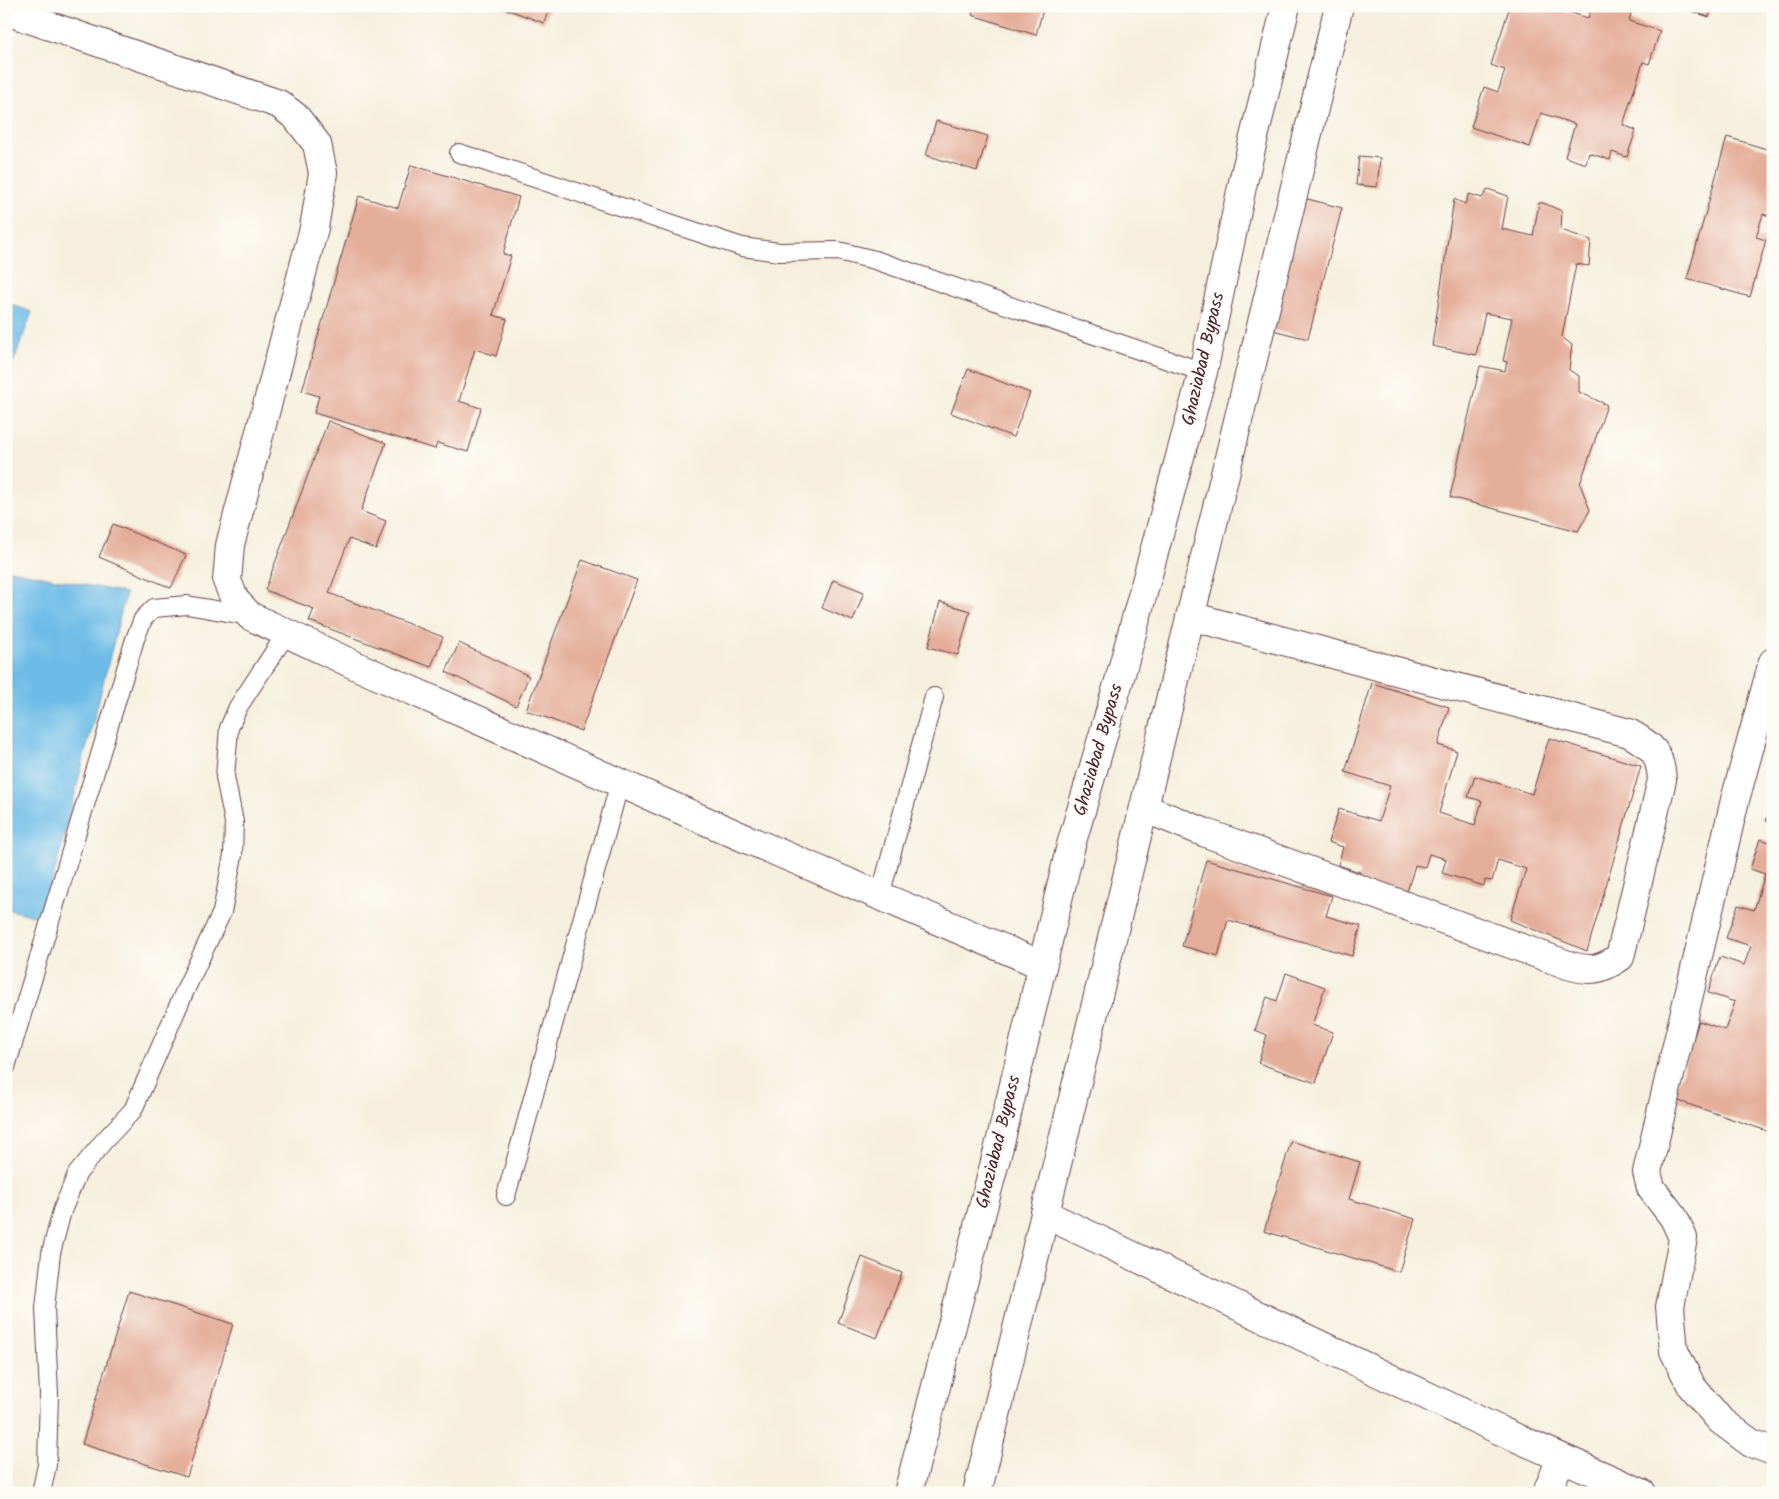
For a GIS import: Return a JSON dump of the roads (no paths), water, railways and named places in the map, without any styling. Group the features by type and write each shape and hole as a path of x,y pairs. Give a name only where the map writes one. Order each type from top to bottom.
{"main road":[{"name":"Ghaziabad Bypass","path":"908,1493 1001,1139 1071,845 1119,681 1203,372 1243,182 1286,6"},
{"path":"977,1493 1339,6"},
{"path":"6,11 279,104 296,117 317,144 323,173 314,228 230,545 227,581 235,600 250,616 286,634 620,782 1042,965"},
{"path":"1144,808 1215,836 1586,971 1606,966 1620,957 1662,780 1660,760 1649,745 1629,733 1190,616"},
{"path":"1773,662 1733,810 1647,1172 1651,1188 1674,1218 1683,1238 1670,1307 1674,1351 1692,1387 1720,1420 1751,1443 1773,1451"},
{"path":"1045,1214 1561,1458 1642,1493"},
{"path":"1547,1493 1561,1458"}],"lane":[{"path":"459,153 742,248 779,252 838,252 875,260 1203,372"},
{"path":"6,1067 135,639 143,619 154,608 187,605 250,616"},
{"path":"41,1493 47,1465 49,1394 45,1308 51,1253 62,1211 77,1174 103,1142 133,1110 187,986 222,912 233,855 234,822 226,777 229,728 238,707 286,634"},
{"path":"880,896 934,697"},
{"path":"506,1196 620,782"}],"water":[{"path":"6,303 32,312 6,382"},
{"path":"6,569 126,593 43,918 6,909"}]}
